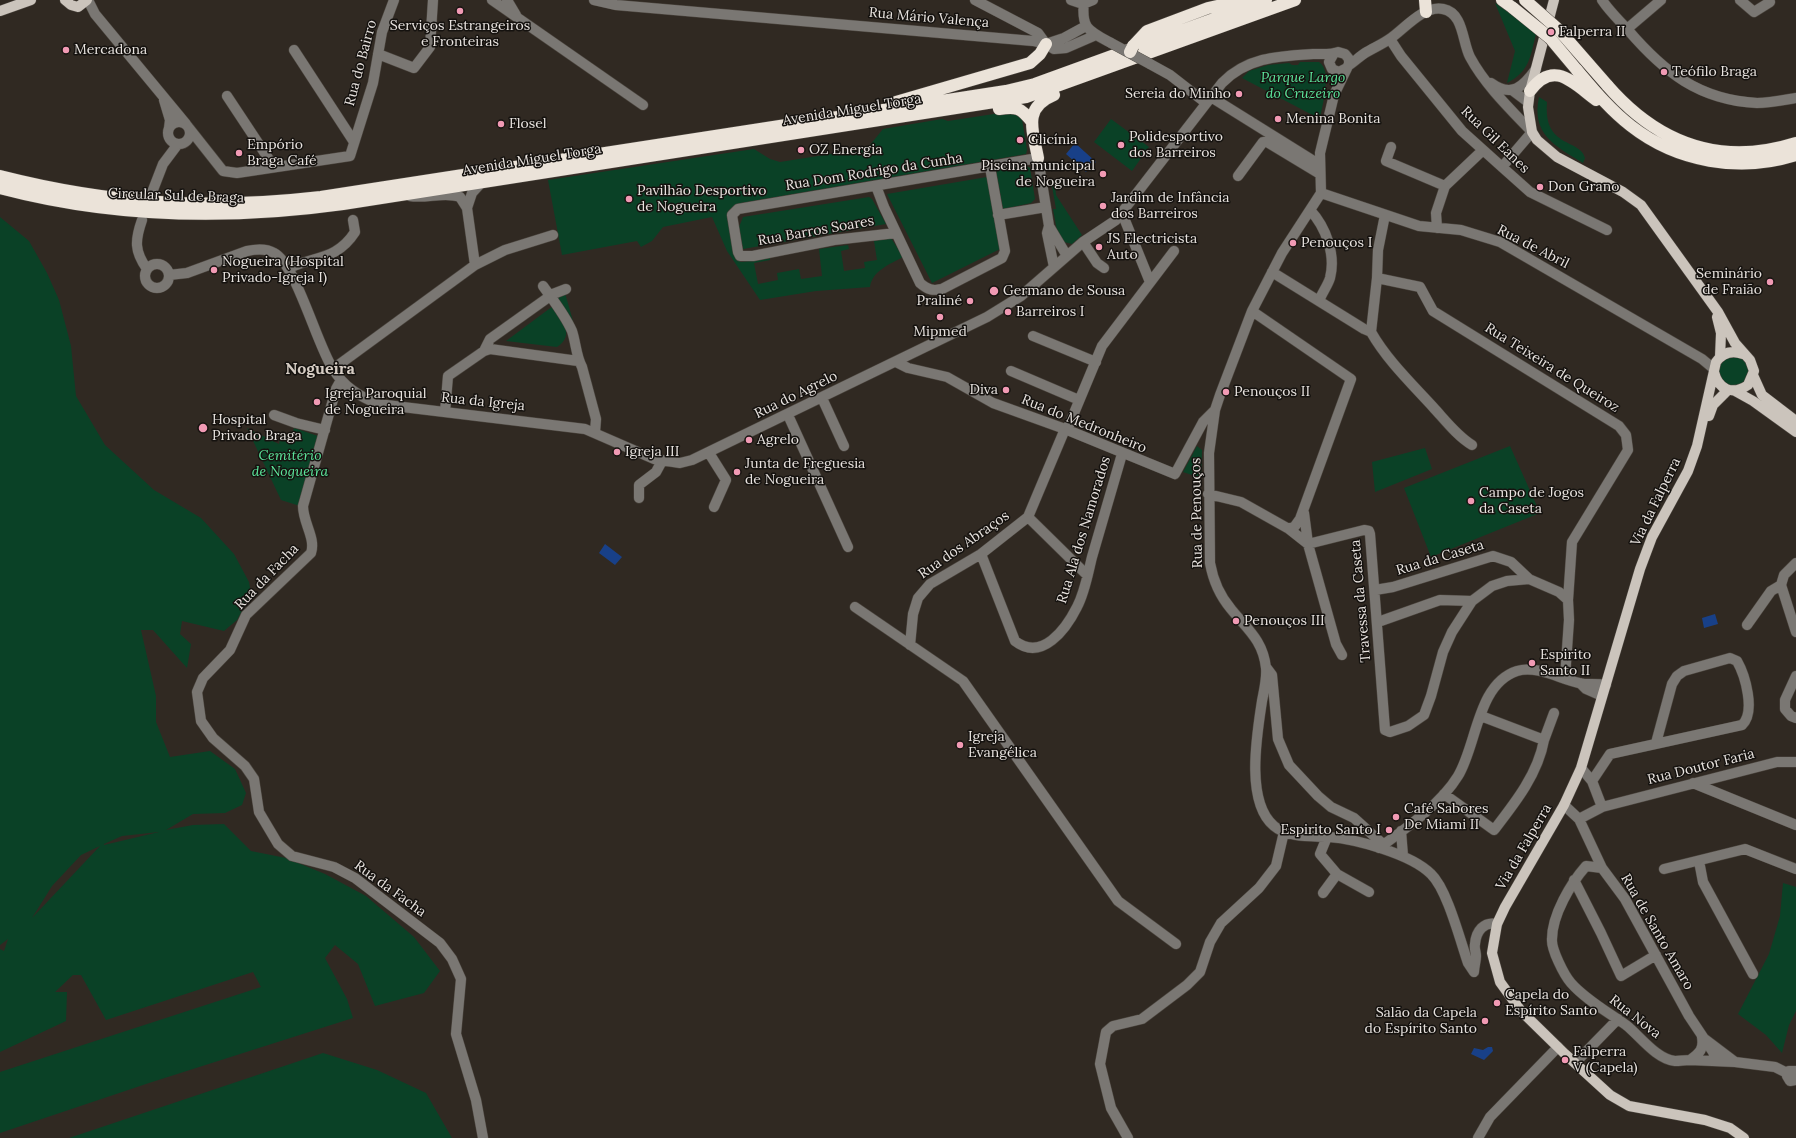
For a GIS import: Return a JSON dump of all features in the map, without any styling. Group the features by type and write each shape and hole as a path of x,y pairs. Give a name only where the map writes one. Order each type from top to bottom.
{"highway":[{"name":"Avenida Miguel Torga","path":"400,192 871,111 976,96 1028,86 1266,0"},
{"name":"Avenida Miguel Torga","path":"400,192 482,182 1026,97 1296,0"},
{"path":"1502,0 1544,33 1613,111"},
{"path":"1525,0 1559,30 1607,85 1640,119 1666,135 1693,145 1723,151 1767,151 1796,143"},
{"path":"1131,50 1147,31 1208,8 1227,4 1251,6"},
{"path":"871,111 918,94 1030,63 1040,54 1046,44"},
{"path":"1038,158 1032,122 1037,104 1042,100 1075,86 1089,75"},
{"path":"1528,100 1539,80 1547,76 1560,75 1567,78 1648,138 1663,146 1695,158 1741,164 1770,162 1796,155"},
{"path":"948,110 959,115 1011,107 1020,109 1032,122"},
{"name":"Circular Sul de Braga","path":"0,176 53,189 159,204 202,205 291,201 400,192"},
{"name":"Circular Sul de Braga","path":"0,188 90,207 194,215 269,212 313,208 400,192"}],"main road":[{"path":"0,11 31,0"},
{"path":"65,0 71,5 86,2"},
{"path":"1532,132 1528,100 1554,0"},
{"name":"Via da Falperra","path":"1532,132 1537,140 1557,157 1637,201 1708,297 1718,312 1734,343 1750,360 1753,366 1753,375 1748,385 1731,391 1713,405 1705,430 1697,446 1688,471 1649,543 1581,768 1564,805 1505,907 1497,924 1492,953 1500,982 1521,1011 1610,1096 1629,1106 1705,1120 1730,1128 1744,1138"},
{"name":"Via da Falperra","path":"1697,446 1714,370 1720,357 1721,333 1718,320 1708,297"},
{"path":"1720,357 1731,352 1743,354"},
{"path":"1714,370 1718,384 1753,401 1796,432"},
{"path":"1753,375 1762,395 1796,421"}],"street":[{"name":"Rua do Bairro","path":"274,167 350,156 373,83 382,32 394,0"},
{"path":"378,54 414,68 430,48 433,0"},
{"path":"492,0 521,22 643,105"},
{"path":"507,0 521,22"},
{"name":"Rua Mário Valença","path":"594,0 616,5 1010,39 1046,44 1054,49 1060,49 1096,35"},
{"path":"975,0 1038,33 1046,44 1064,38 1086,26"},
{"path":"1071,0 1084,2 1093,0"},
{"path":"1602,0 1618,22 1627,29 1639,45 1659,64 1686,83 1701,91 1718,97 1758,103 1796,98"},
{"path":"1627,29 1661,0"},
{"path":"1740,0 1754,12 1770,2"},
{"path":"86,2 224,171 237,173 274,167 227,96"},
{"path":"1084,2 1082,16 1086,26 1096,35 1111,43 1131,50 1150,64 1320,169"},
{"path":"1332,61 1339,72 1348,67 1365,53 1390,39 1426,6 1443,9 1453,14 1459,22 1470,56 1484,78 1511,111 1532,132 1502,167"},
{"name":"Rua Gil Eanes","path":"1390,39 1401,56 1462,131 1530,192 1607,230"},
{"path":"294,50 354,142"},
{"path":"1332,61 1345,54 1365,53"},
{"name":"Rua do Agrelo","path":"709,453 896,362 1005,307 1021,296 1083,242 1111,224 1122,213 1208,100 1229,76 1243,66 1258,60 1278,56 1316,54 1332,61"},
{"path":"1321,192 1320,152 1334,95 1348,67 1349,59 1345,54"},
{"path":"1332,61 1334,95"},
{"path":"1512,90 1518,88 1527,80 1536,68"},
{"path":"1484,78 1498,87 1512,90 1528,100 1516,112 1511,111"},
{"path":"152,195 163,164 164,150 169,132 170,120 162,96"},
{"path":"187,126 175,123 169,132 170,140 207,151"},
{"path":"163,164 180,144 190,137 187,126"},
{"path":"1238,176 1263,142 1267,142 1320,169"},
{"path":"1392,148 1386,161 1445,186"},
{"path":"1437,228 1436,213 1445,186 1483,150"},
{"path":"1038,158 1046,207 1048,226 1047,234 1054,267"},
{"name":"Rua Dom Rodrigo da Cunha","path":"740,256 732,220 732,215 738,209 876,186 990,172 1038,158"},
{"name":"Rua Barros Soares","path":"876,186 920,284 933,291 942,289 1002,258 1004,251 990,172"},
{"path":"467,208 472,193 482,182"},
{"path":"400,192 420,198 455,195 460,197 467,208 475,266"},
{"name":"Rua de Penouços","path":"1321,192 1272,272 1252,311 1215,410 1209,453 1208,494 1210,563 1213,579 1230,609 1253,633 1261,648 1266,668 1255,759 1261,809 1266,818 1274,826 1284,832 1302,836 1327,837 1381,846 1403,856 1431,873 1438,884 1468,963 1474,972 1476,956 1474,944 1477,934 1483,925 1490,923 1497,924"},
{"name":"Rua de Abril","path":"1321,192 1419,226 1461,230 1500,242 1702,359 1714,370"},
{"path":"1440,201 1441,215 1445,222 1461,230"},
{"path":"998,215 1046,207"},
{"path":"1310,210 1323,227 1329,245 1331,261 1330,278 1319,301"},
{"path":"1122,213 1150,282"},
{"path":"1385,215 1378,250 1378,278 1371,332 1380,348 1400,371 1452,428 1472,445"},
{"path":"142,220 136,246 139,258 147,269"},
{"path":"289,268 338,251 349,241 355,232 353,220"},
{"path":"1048,226 1067,256"},
{"name":"Rua Barros Soares","path":"740,256 753,256 869,235 896,233"},
{"path":"333,369 475,266 505,250 553,235"},
{"path":"1083,242 1097,263 1104,268"},
{"name":"Rua da Igreja","path":"169,275 187,273 256,249 274,253 289,268 333,369 352,391 378,404 566,426 595,432 662,461 680,463 709,453"},
{"name":"Rua dos Abraços","path":"910,645 913,614 918,598 930,584 981,554 1028,517 1102,346 1174,251"},
{"path":"160,264 166,268 169,275 166,284 155,288 146,281 145,273 152,265 160,264"},
{"path":"1272,272 1371,332"},
{"name":"Rua Teixeira de Queiroz","path":"1378,278 1420,287 1433,311 1618,426 1626,435 1628,450 1572,542 1565,678"},
{"path":"543,286 572,331 578,352 578,361 582,367 596,418 595,432"},
{"path":"484,351 490,339 559,290 566,289"},
{"path":"1252,311 1351,379 1300,519 1295,526 1289,529"},
{"path":"1033,336 1096,362"},
{"path":"445,412 448,376 484,351 490,349 578,361"},
{"path":"907,356 914,369"},
{"name":"Rua do Medronheiro","path":"896,362 908,368 946,377 992,403 1066,429 1122,454 1175,474 1203,422 1215,410"},
{"path":"1011,371 1079,400"},
{"name":"Rua da Facha","path":"341,380 303,506 303,516 312,540 313,547 311,554 246,615 230,650 203,678 197,692 201,721 213,738 245,766 254,779 259,812 278,844 292,856 334,867 355,878 440,943 452,959 461,979 456,1034 476,1100 484,1138"},
{"path":"822,398 844,446"},
{"path":"274,415 296,423 325,430"},
{"path":"788,415 848,547"},
{"path":"709,453 726,480 714,508"},
{"name":"Rua Ala dos Namorados","path":"981,554 1016,641 1020,645 1032,648 1044,646 1060,634 1078,606 1122,454"},
{"path":"639,498 639,485 656,472 662,461"},
{"path":"1208,494 1241,502 1289,529 1308,544"},
{"path":"1304,509 1304,521 1308,544 1334,637 1342,655"},
{"path":"1028,517 1087,575"},
{"name":"Travessa da Caseta","path":"1308,544 1364,530 1368,531 1370,534 1376,590 1385,730 1390,732 1408,726 1424,715 1431,696 1443,652 1452,632 1472,601"},
{"name":"Rua da Caseta","path":"1376,590 1393,588 1493,556 1511,562 1529,579"},
{"path":"1796,563 1784,575 1782,585 1796,632"},
{"path":"1378,622 1440,600 1472,601 1492,586 1508,581 1529,579 1559,592 1568,600"},
{"path":"1747,624 1771,591 1782,585"},
{"path":"855,607 963,681 1118,902 1176,944"},
{"path":"1592,781 1610,754 1742,724 1746,721 1750,703 1736,661 1730,658 1684,671 1677,676 1672,684 1656,743"},
{"path":"1266,668 1272,675 1278,739 1289,765 1302,781 1318,796 1331,807 1354,818 1381,846 1444,794 1458,776 1487,698 1499,681 1518,671 1529,669 1580,683 1606,685"},
{"path":"1796,676 1785,700 1785,709 1791,716 1796,718"},
{"path":"1580,683 1586,689 1602,696"},
{"path":"1444,794 1494,830 1514,805 1530,779 1542,750 1554,713"},
{"path":"1481,716 1544,740"},
{"name":"Rua Doutor Faria","path":"1580,819 1602,807 1614,803 1777,762 1796,762"},
{"path":"1581,768 1592,781 1602,807"},
{"path":"1717,794 1722,775"},
{"path":"1693,783 1796,825"},
{"path":"1564,805 1580,819"},
{"name":"Rua de Santo Amaro","path":"1580,819 1602,868 1625,899 1702,1037 1713,1052 1716,1060"},
{"path":"1401,831 1403,856"},
{"path":"1128,1138 1111,1108 1100,1064 1106,1032 1113,1026 1142,1019 1186,985 1200,972 1210,942 1221,923 1259,888 1276,866 1284,832"},
{"path":"1327,837 1320,854 1337,874 1369,892"},
{"path":"1664,869 1745,849 1796,869"},
{"name":"Rua Nova","path":"1594,851 1586,866 1574,880 1553,927 1552,941 1559,961 1570,982 1589,999 1618,1019 1660,1054 1674,1061 1716,1060 1735,1062"},
{"path":"1699,861 1703,882 1753,974"},
{"path":"1586,866 1602,868"},
{"path":"1323,893 1337,874"},
{"path":"1574,880 1602,933 1621,976 1656,955"},
{"path":"1575,1063 1618,1019"},
{"path":"1690,1060 1701,1051 1704,1046 1702,1037"},
{"path":"1702,1037 1735,1062 1775,1067 1792,1072 1787,1078 1795,1084"},
{"path":"1478,1138 1490,1117 1558,1047"}],"green space":[{"path":"1495,3 1513,14 1536,34 1528,63 1520,74 1507,83 1515,51"},
{"name":"Parque Largo do Cruzeiro","path":"1300,62 1319,62 1323,66 1326,89 1320,119 1242,78 1249,71 1268,65 1289,63 1292,65 1298,65"},
{"path":"1539,97 1547,102 1547,117 1551,128 1556,135 1582,152 1585,158 1583,163 1563,151 1548,138 1542,130 1537,110"},
{"path":"1007,112 1019,115 1022,119 1027,150 1026,154 741,203 729,210 727,215 736,257 741,262 770,258 770,260 754,263 758,284 778,280 777,273 799,269 801,279 822,276 819,249 848,245 849,249 841,251 844,271 865,268 864,262 877,260 874,241 891,238 903,257 887,265 878,272 871,281 870,287 816,291 760,300 727,251 712,217 663,227 652,241 641,247 637,241 562,255 548,180 754,149 770,159 780,162 862,149 870,145 883,129 942,119 948,121"},
{"name":"Polidesportivo dos Barreiros","path":"1111,119 1149,147 1132,171 1094,142"},
{"path":"1025,165 1030,168 1035,199 1031,203 1003,209 996,170"},
{"path":"987,177 1000,249 932,283 887,194"},
{"path":"1055,185 1056,195 1082,235 1072,244 1064,242 1057,231 1053,209 1056,209 1052,186"},
{"path":"869,197 872,199 886,224 743,249 739,227 743,217"},
{"path":"0,217 29,241 47,273 59,300 71,346 76,396 105,445 154,490 201,518 234,554 249,582 251,594 237,620 224,631 182,621 180,634 191,644 187,668 153,630 141,630 156,696 156,722 170,757 210,751 235,769 246,793 242,805 225,813 193,814 166,830 193,825 224,824 251,851 286,858 325,874 366,896 414,937 440,971 424,993 375,1006 358,964 335,945 325,958 347,999 353,1018 149,1083 0,1133 0,1072 261,987 253,972 106,1020 81,975 73,975 55,992 67,992 66,1021 0,1052 0,949 4,951 8,939 0,945","holes":["159,832 104,845 122,836","100,846 32,918 52,886 81,855"]},
{"path":"565,293 575,328 556,295"},
{"path":"553,306 563,322 566,332 566,337 563,342 557,347 506,341"},
{"path":"1734,356 1745,360 1749,371 1745,382 1734,386 1723,382 1719,371 1723,360"},
{"name":"Cemitério de Nogueira","path":"247,428 279,444 281,435 291,438 294,428 321,437 300,506 281,500"},
{"path":"1197,446 1202,450 1201,478 1183,472"},
{"name":"Campo de Jogos da Caseta","path":"1510,446 1540,513 1431,557 1404,488"},
{"path":"1425,448 1432,469 1375,492 1372,462"},
{"path":"1783,883 1796,887 1796,1011 1789,1025 1782,1053 1766,1035 1738,1014 1769,954 1780,916"},
{"path":"323,1053 377,1070 426,1093 452,1138 69,1138"}],"water":[{"name":"Piscina municipal de Nogueira","path":"1075,143 1096,162 1086,172 1066,154"},
{"path":"605,544 622,557 615,565 599,553"},
{"path":"1715,614 1718,624 1704,628 1702,618"},
{"path":"1488,1047 1492,1047 1493,1051 1484,1060 1471,1054 1474,1048 1483,1050"}],"place":[{"name":"Serviços Estrangeiros e Fronteiras","path":"460,11"},
{"name":"Falperra II","path":"1551,32"},
{"name":"Mercadona","path":"66,50"},
{"name":"Teófilo Braga","path":"1664,72"},
{"name":"Sereia do Minho","path":"1239,94"},
{"name":"Menina Bonita","path":"1278,119"},
{"name":"Flosel","path":"501,124"},
{"name":"Glicínia","path":"1020,140"},
{"name":"Polidesportivo dos Barreiros","path":"1121,145"},
{"name":"OZ Energia","path":"801,150"},
{"name":"Empório Braga Café","path":"239,153"},
{"name":"Piscina municipal de Nogueira","path":"1103,174"},
{"name":"Don Grano","path":"1540,187"},
{"name":"Pavilhão Desportivo de Nogueira","path":"629,199"},
{"name":"Jardim de Infância dos Barreiros","path":"1103,206"},
{"name":"Penouços I","path":"1293,243"},
{"name":"JS Electricista Auto","path":"1099,247"},
{"name":"Nogueira (Hospital Privado-Igreja I)","path":"214,270"},
{"name":"Seminário de Fraião","path":"1770,282"},
{"name":"Germano de Sousa","path":"994,291"},
{"name":"Praliné","path":"970,301"},
{"name":"Barreiros I","path":"1008,312"},
{"name":"Mipmed","path":"940,317"},
{"name":"Diva","path":"1006,390"},
{"name":"Penouços II","path":"1226,392"},
{"name":"Igreja Paroquial de Nogueira","path":"317,402"},
{"name":"Hospital Privado Braga","path":"203,428"},
{"name":"Agrelo","path":"749,440"},
{"name":"Igreja III","path":"617,452"},
{"name":"Junta de Freguesia de Nogueira","path":"737,472"},
{"name":"Campo de Jogos da Caseta","path":"1471,501"},
{"name":"Penouços III","path":"1236,621"},
{"name":"Espirito Santo II","path":"1532,663"},
{"name":"Igreja Evangélica","path":"960,745"},
{"name":"Café Sabores De Miami II","path":"1396,817"},
{"name":"Espirito Santo I","path":"1389,830"},
{"name":"Capela do Espírito Santo","path":"1497,1003"},
{"name":"Salão da Capela do Espírito Santo","path":"1485,1021"},
{"name":"Falperra V (Capela)","path":"1565,1060"}],"district":[{"name":"Nogueira","path":"320,369"}]}
